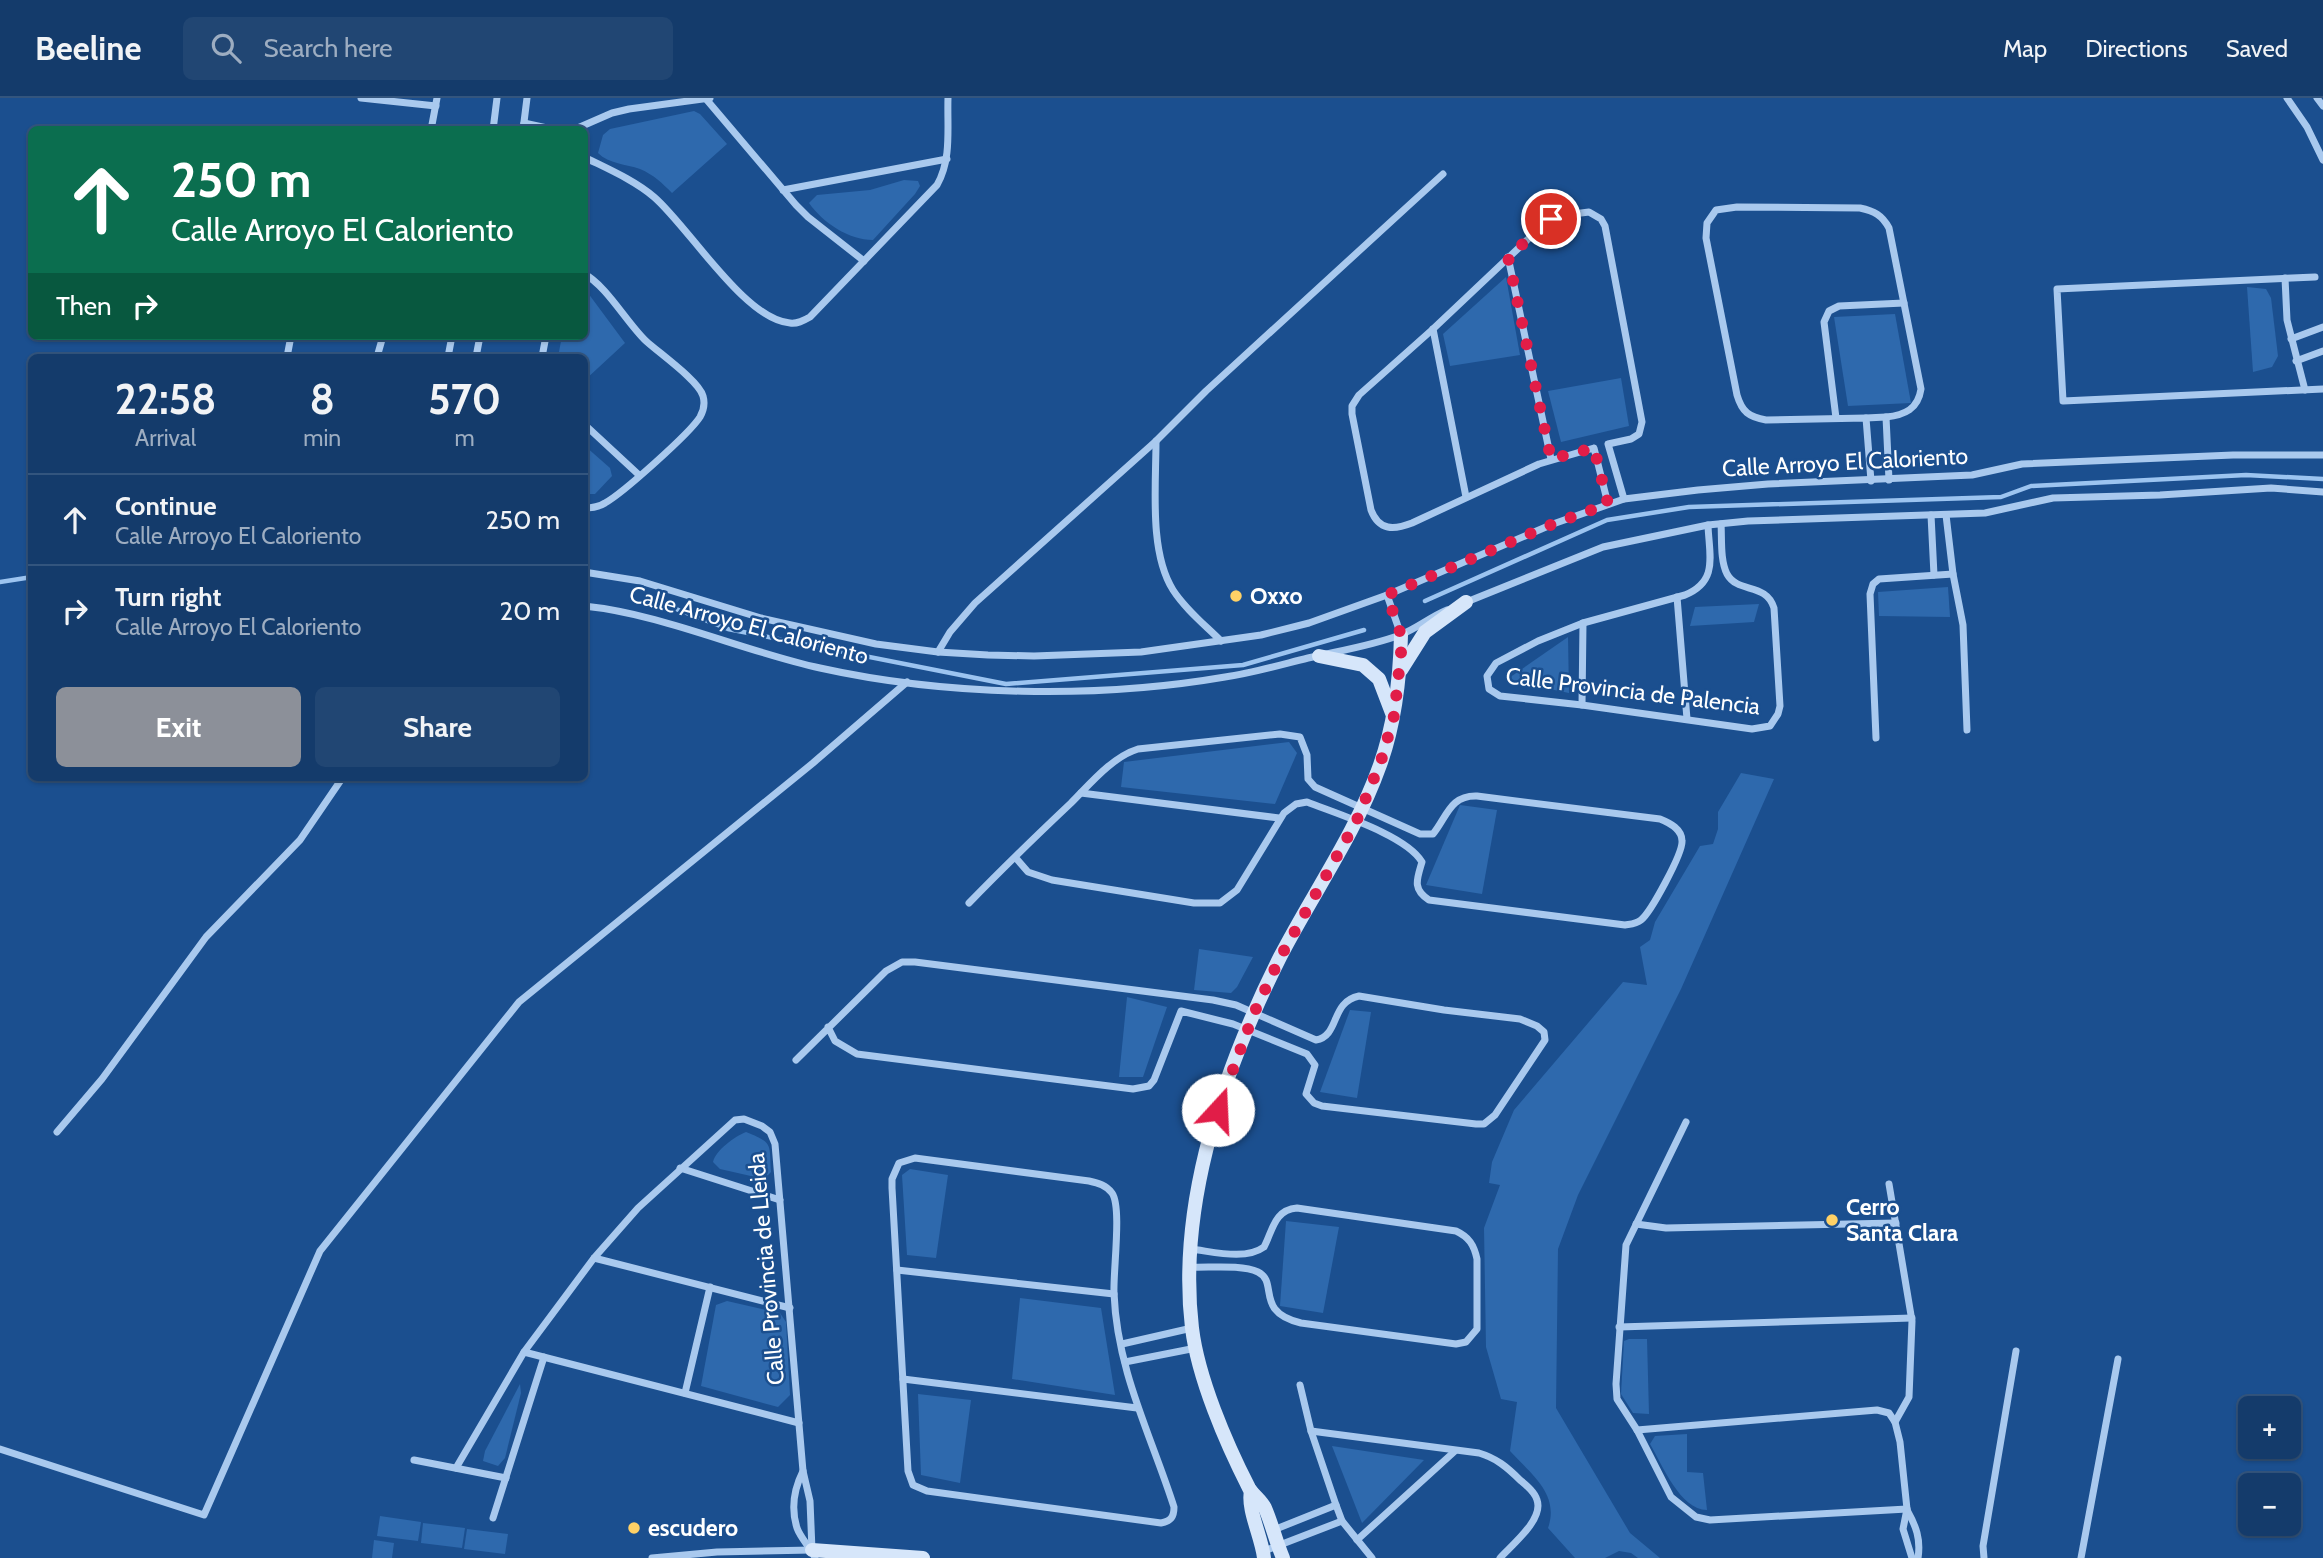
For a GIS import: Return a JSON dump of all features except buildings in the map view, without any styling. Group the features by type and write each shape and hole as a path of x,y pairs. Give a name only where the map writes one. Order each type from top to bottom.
{"street":[{"path":"361,98 437,102 432,126"},
{"path":"494,126 497,98"},
{"path":"524,126 527,98"},
{"path":"582,126 629,109 708,98 808,217 864,261"},
{"path":"588,159 653,195 721,274 761,310 787,323 802,321 810,317 937,185 947,159 948,98"},
{"path":"2287,98 2307,127 2323,160"},
{"path":"2317,98 2323,106"},
{"path":"783,190 947,159"},
{"path":"939,652 950,632 975,603 1156,441 1206,391 1443,174"},
{"path":"1737,207 1860,208 1879,214 1889,228 1921,389 1912,410 1886,417 1766,420 1744,412 1737,395 1706,239 1710,216 1716,210 1737,207"},
{"path":"1589,212 1601,219 1605,226 1642,422 1639,434 1631,439 1551,459 1399,527 1392,529 1379,524 1371,510 1352,406 1359,395 1508,257 1557,216 1589,212"},
{"path":"1508,257 1551,459"},
{"path":"588,277 596,282 641,337 694,383 703,394 704,403 698,419 639,475 605,503 588,507"},
{"path":"2315,277 2057,289 2063,401 2323,389"},
{"path":"2286,278 2287,320 2305,390"},
{"path":"1836,418 1824,322 1826,316 1839,306 1904,303"},
{"path":"2291,339 2323,327"},
{"path":"1433,329 1466,498"},
{"path":"2296,361 2323,351"},
{"path":"1886,417 1889,480"},
{"path":"1866,418 1871,481"},
{"path":"588,428 639,475"},
{"path":"1156,441 1157,526 1163,569 1172,589 1183,603 1221,641"},
{"path":"1608,444 1624,499"},
{"path":"1594,448 1608,504"},
{"name":"Calle Arroyo El Caloriento","path":"588,573 640,581 761,618 876,644 939,652 1011,656 1140,652 1221,641 1309,623 1387,595 1553,524 1624,499 1756,485 1972,475 2022,464 2233,455 2323,455"},
{"name":"Calle Arroyo El Caloriento","path":"588,607 632,614 790,661 871,678 999,690 1093,691 1143,688 1226,677 1401,635 1430,617 1603,547 1708,526 1985,513 2053,498 2271,488 2323,492"},
{"path":"1931,515 1934,575"},
{"path":"1946,515 1963,625 1967,730"},
{"name":"Calle Provincia de Palencia","path":"1708,526 1709,575 1699,588 1677,597 1583,622 1538,641 1496,663 1488,676 1489,689 1500,696 1752,730 1770,726 1775,721 1780,706 1774,608 1772,600 1758,590 1740,586 1728,575 1723,556 1721,524"},
{"path":"1876,738 1870,594 1873,583 1879,579 1953,574"},
{"path":"1281,1552 1249,1503 1251,1491 1218,1416 1196,1348 1192,1328 1189,1249 1194,1204 1205,1154 1247,1030 1281,956 1359,816 1381,761 1394,716 1400,671 1401,635 1387,595"},
{"path":"1677,597 1686,719"},
{"path":"1400,671 1425,632 1466,602"},
{"path":"1582,705 1583,622"},
{"path":"1319,656 1363,665 1380,679 1394,716"},
{"path":"0,1449 204,1515 320,1251 519,1002 813,763 906,682"},
{"path":"969,903 1015,857 1081,793 1128,752 1152,747 1288,734 1300,737 1306,749 1310,783 1359,816 1412,849 1422,863 1415,886 1429,900 1625,925 1640,921 1648,912 1677,858 1682,841 1681,833 1675,827 1660,819 1477,796 1459,799 1451,805 1437,829 1428,835 1405,828 1359,816 1307,802 1301,802 1290,807 1279,818 1237,890 1220,903 1194,903 1052,880 1028,872 1015,857"},
{"path":"57,1132 102,1079 206,937 300,840 340,781"},
{"path":"1081,793 1279,818"},
{"path":"796,1060 880,976 902,962 933,963 1236,1005 1317,1040 1328,1035 1344,1002 1359,996 1444,1010 1520,1018 1544,1031 1545,1040 1495,1115 1485,1124 1476,1124 1314,1103 1306,1094 1315,1065 1307,1054 1222,1020 1181,1011"},
{"path":"828,1027 835,1041 857,1054 1133,1089 1149,1086 1154,1080 1181,1011 1180,996"},
{"name":"Calle Provincia de Lleida","path":"456,1468 524,1352 594,1258 638,1208 731,1123 739,1119 750,1121 762,1126 773,1137 813,1554"},
{"path":"1686,1122 1624,1253 1616,1394 1671,1497 1696,1517 1710,1520 1907,1509"},
{"path":"915,1158 1089,1181 1107,1187 1116,1202 1117,1211 1114,1294 1125,1362 1137,1408 1174,1507 1173,1517 1167,1522 927,1492 913,1485 908,1471 897,1269 892,1179 899,1163 915,1158"},
{"path":"680,1168 780,1200"},
{"path":"1889,1184 1912,1318 1909,1397 1895,1422"},
{"path":"1189,1249 1239,1254 1260,1251 1264,1248 1277,1217 1282,1212 1297,1208 1456,1231 1465,1235 1475,1249 1477,1329 1466,1342 1456,1344 1301,1323 1289,1320 1274,1309 1265,1279 1257,1272 1237,1268 1189,1267"},
{"path":"1636,1224 1666,1228 1896,1223"},
{"path":"594,1258 790,1308"},
{"path":"897,1269 1114,1294"},
{"path":"685,1393 710,1287"},
{"path":"1619,1327 1912,1318"},
{"path":"1122,1344 1192,1328"},
{"path":"1125,1362 1196,1348"},
{"path":"1984,1558 1983,1546 2016,1351"},
{"path":"524,1352 799,1423"},
{"path":"493,1518 544,1357"},
{"path":"2081,1558 2118,1359"},
{"path":"903,1379 1137,1408"},
{"path":"1300,1385 1311,1431 1342,1521 1372,1558"},
{"path":"1637,1430 1877,1409 1889,1413 1895,1422 1900,1442 1907,1509 1903,1529 1912,1558"},
{"path":"1311,1431 1479,1453 1506,1466 1534,1493 1538,1508 1533,1522 1500,1558"},
{"path":"1357,1540 1455,1451"},
{"path":"414,1460 506,1478"},
{"name":"Calle Provincia de Lleida","path":"803,1471 796,1486 794,1503 797,1529 813,1554"},
{"path":"1267,1533 1336,1505"},
{"path":"1907,1509 1917,1527 1920,1546 1918,1558"},
{"path":"1267,1533 1264,1555 1281,1552 1342,1521"},
{"path":"652,1558 729,1552 923,1558"}],"shaded area":[{"path":"694,111 700,114 727,144 672,193 645,171 612,162 598,153 603,135 610,129"},
{"path":"904,180 918,181 920,186 873,240 855,237 837,229 809,203 817,195 870,190"},
{"path":"1506,277 1520,355 1450,366 1443,334"},
{"path":"2247,287 2266,289 2271,298 2278,356 2272,367 2253,372"},
{"path":"588,293 625,343 588,377 588,354 559,354 561,340 588,340"},
{"path":"1895,314 1911,403 1848,406 1834,317"},
{"path":"1621,378 1629,426 1561,442 1548,391"},
{"path":"588,449 610,468 612,476 595,494 588,494"},
{"path":"1948,587 1950,617 1879,616 1878,592"},
{"path":"1759,604 1754,622 1690,626 1695,607"},
{"path":"1568,637 1569,693 1506,680"},
{"path":"1289,742 1297,753 1275,804 1121,787 1124,762"},
{"path":"1741,773 1774,779 1681,989 1578,1195 1558,1249 1556,1408 1630,1533 1660,1558 1638,1558 1631,1553 1619,1551 1605,1558 1575,1558 1548,1528 1550,1505 1541,1485 1510,1451 1517,1402 1501,1399 1486,1347 1484,1228 1500,1185 1489,1183 1492,1162 1514,1110 1623,982 1647,985 1640,947 1650,940 1655,922 1700,846 1713,844 1718,829 1718,812"},
{"path":"1460,805 1497,810 1482,894 1426,885"},
{"path":"1199,949 1253,957 1231,993 1194,990"},
{"path":"1127,997 1167,1007 1143,1077 1119,1077"},
{"path":"1350,1010 1371,1012 1357,1098 1320,1092"},
{"path":"746,1132 766,1142 768,1146 771,1172 764,1179 720,1169 713,1162 726,1144"},
{"path":"910,1169 948,1175 936,1258 907,1255 902,1175"},
{"path":"1286,1221 1339,1227 1323,1313 1280,1306"},
{"path":"1020,1298 1101,1308 1115,1395 1012,1379"},
{"path":"727,1301 780,1313 786,1322 790,1395 778,1407 701,1386 716,1305"},
{"path":"1647,1339 1649,1414 1633,1413 1621,1394 1624,1341"},
{"path":"520,1384 521,1393 505,1458 498,1466 483,1461 485,1451"},
{"path":"918,1394 971,1400 960,1483 921,1475"},
{"path":"1687,1434 1687,1472 1703,1473 1707,1510 1697,1508 1680,1494 1650,1444 1655,1436"},
{"path":"1332,1446 1424,1460 1362,1523"},
{"path":"380,1516 421,1522 418,1541 377,1536"},
{"path":"423,1523 465,1528 462,1548 421,1543"},
{"path":"467,1529 508,1534 505,1554 464,1549"},
{"path":"374,1540 394,1543 392,1558 372,1558"}],"waterway":[{"path":"1425,601 1607,520 1689,507 2001,497 2031,486 2246,475 2323,479"},
{"path":"0,582 28,578"},
{"path":"676,609 728,629 1006,684 1243,665 1364,630"}],"place":[{"name":"Oxxo","path":"1236,596"},
{"name":"Cerro Santa Clara","path":"1832,1220"},
{"name":"escudero","path":"634,1528"}],"route":[{"path":"1218,1110 1254,1013 1281,956 1356,822 1381,761 1394,716 1401,653 1401,635 1387,595 1553,524 1608,504 1594,448 1551,459 1508,257 1551,219"}]}
